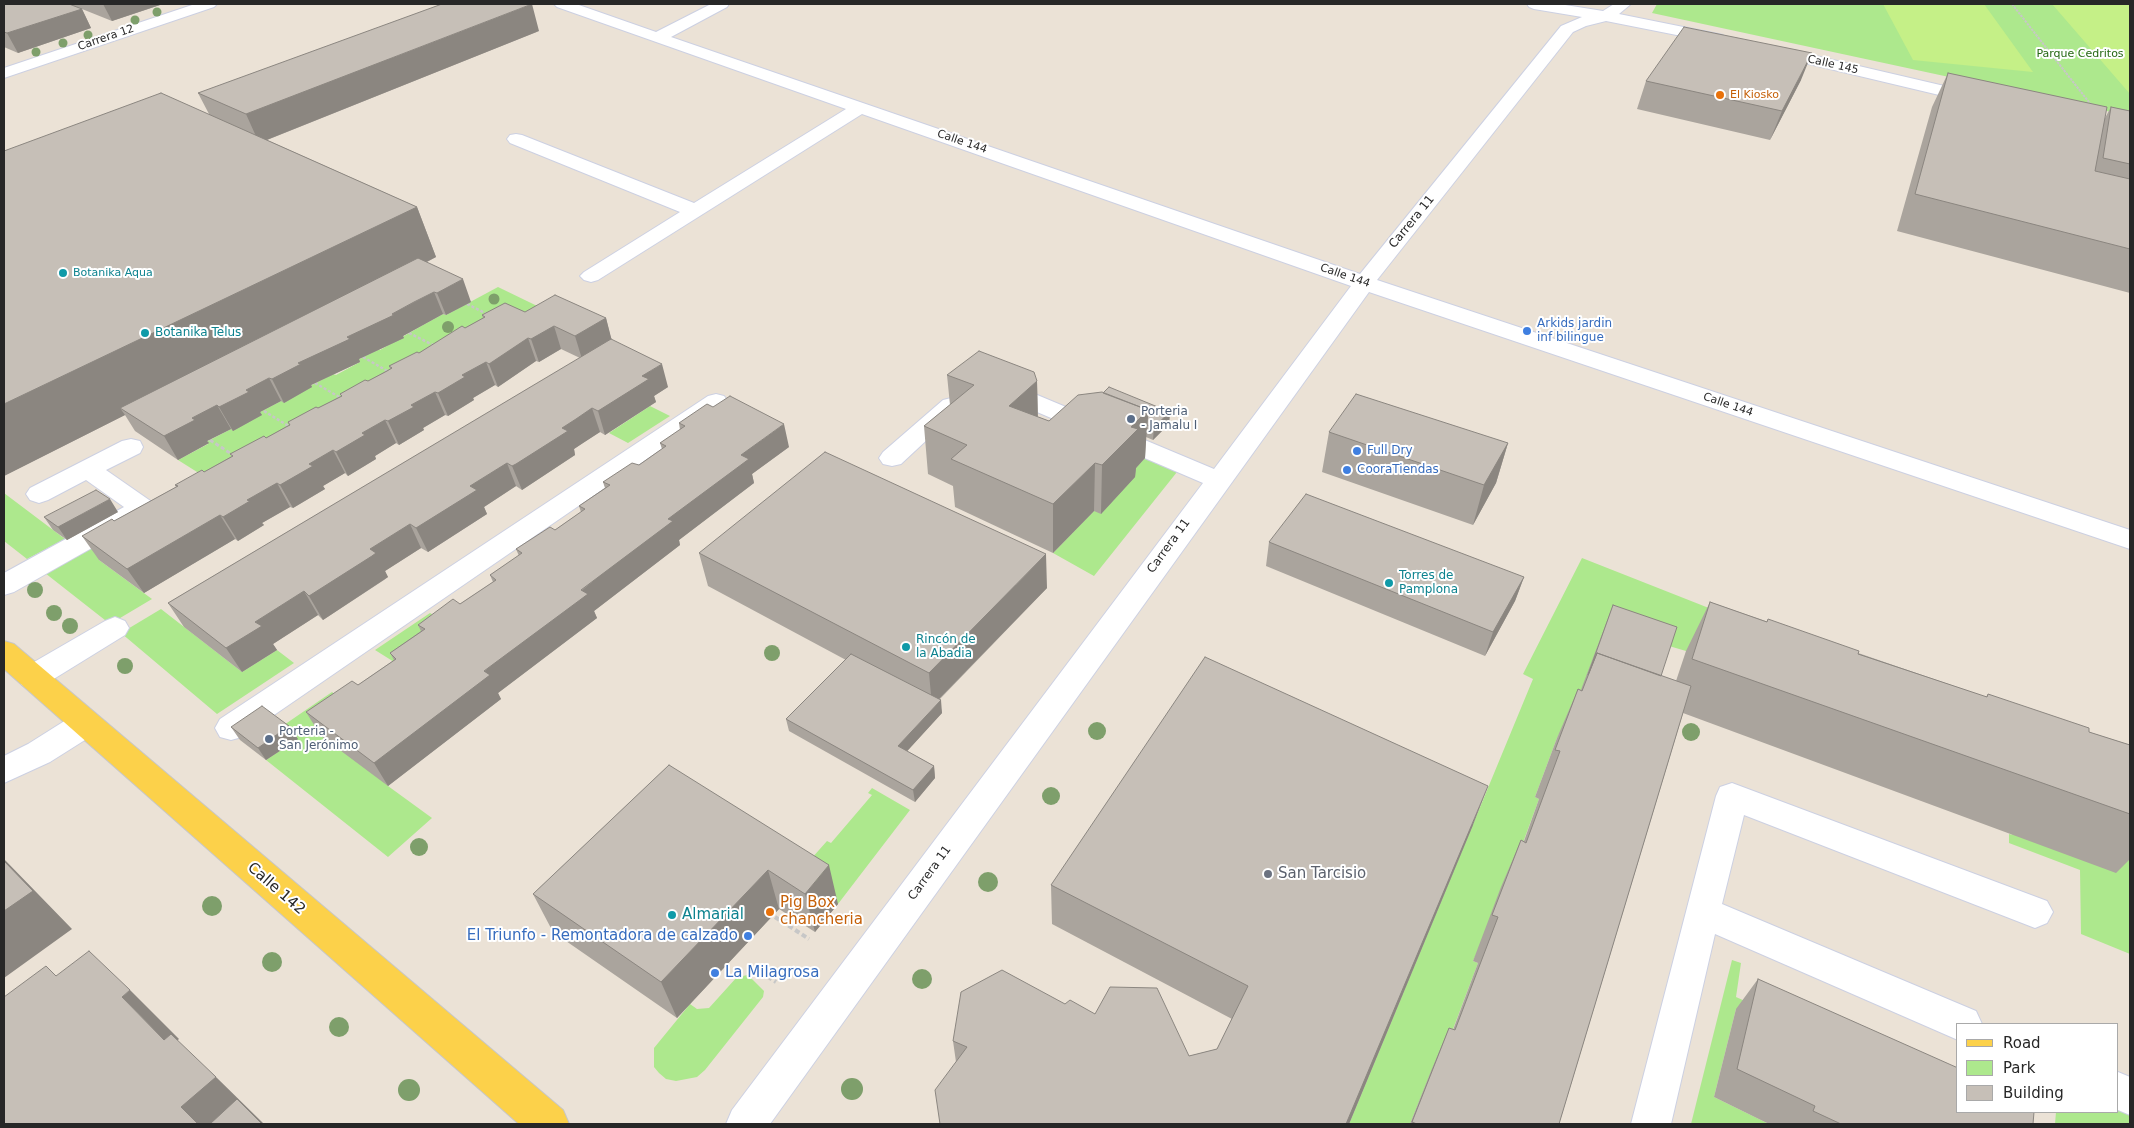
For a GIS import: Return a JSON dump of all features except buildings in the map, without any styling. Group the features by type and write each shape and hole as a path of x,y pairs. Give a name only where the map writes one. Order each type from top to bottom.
{"main road":[{"name":"Calle 142","path":"4,652 549,1124"}],"street":[{"name":"Carrera 12","path":"4,73 209,4"},
{"name":"Calle 144","path":"562,4 1364,283 2130,540"},
{"path":"658,37 722,4"},
{"path":"1534,4 1666,27 1734,42"},
{"name":"Carrera 11","path":"746,1124 1364,283 1567,29 1581,22 1605,17 1624,4"},
{"name":"Calle 145","path":"1753,47 1996,103"},
{"path":"591,276 861,107"},
{"path":"516,139 696,211"},
{"path":"892,458 973,386 1218,480"},
{"path":"231,728 716,401"},
{"path":"39,494 131,447"},
{"path":"4,585 143,508 87,469"},
{"path":"33,677 115,628"},
{"path":"4,770 39,753 86,724"},
{"path":"1652,1124 1702,912 1732,796 2035,912"},
{"path":"1702,912 1961,1023"}],"path":[{"path":"2012,4 2097,112"},
{"path":"467,304 490,316 482,320"},
{"path":"409,332 435,346"},
{"path":"428,350 443,342"},
{"path":"363,357 389,372"},
{"path":"381,376 397,367"},
{"path":"315,383 341,398"},
{"path":"333,403 349,394"},
{"path":"264,411 290,426 282,431"},
{"path":"210,440 236,457 227,461"},
{"path":"775,917 809,939"},
{"path":"754,968 776,982"}],"green space":[{"name":"Parque Cedritos","path":"1657,4 2130,4 2130,116 1652,13"},
{"path":"1883,4 1984,4 2033,72 1913,60"},
{"path":"2052,4 2130,4 2130,94"},
{"path":"498,287 562,318 99,560 152,599 110,624 45,573 205,477 178,460 208,444 206,442 231,429 233,430 261,415 258,413 333,374 336,375 360,362 358,360 378,349 380,350 443,314 446,315"},
{"path":"650,406 670,416 628,443 609,433"},
{"path":"1145,458 1177,472 1094,576 1053,553"},
{"path":"4,493 65,539 27,559 4,541"},
{"path":"1582,558 2130,774 2130,954 2081,934 2080,870 2009,843 2009,834 2013,835 1686,651 1669,646 1578,699 1557,738 1535,797 1539,799 1506,889 1473,961 1478,963 1436,1074 1431,1072 1410,1124 1349,1124 1533,679 1523,674"},
{"path":"161,609 242,672 277,650 294,663 217,714 121,633"},
{"path":"430,613 456,629 410,672 375,650"},
{"path":"332,692 356,712 388,786 432,818 388,857 266,760 297,739 281,727"},
{"path":"872,788 910,810 838,904 795,877 827,841 831,843 872,795 868,793"},
{"path":"1732,960 1741,963 1736,997 1956,1096 1736,1009 1714,1097 1769,1124 1691,1124"},
{"path":"748,975 764,991 763,997 705,1070 697,1077 676,1081 666,1079 654,1067 654,1048 690,1004 697,1009 709,1008 737,977"},
{"path":"2119,1110 2130,1115 2130,1124 2055,1124 2056,1113 2119,1113"}],"place":[{"name":"El Kiosko","path":"1720,95"},
{"name":"Botanika Aqua","path":"63,273"},
{"name":"Arkids jardin inf bilingue","path":"1527,331"},
{"name":"Botanika Telus","path":"145,333"},
{"name":"Porteria - Jamalu I","path":"1131,419"},
{"name":"Full Dry","path":"1357,451"},
{"name":"CooraTiendas","path":"1347,470"},
{"name":"Torres de Pamplona","path":"1389,583"},
{"name":"Rincón de la Abadia","path":"906,647"},
{"name":"Porteria - San Jerónimo","path":"269,739"},
{"name":"San Tarcisio","path":"1268,874"},
{"name":"Pig Box chancheria","path":"770,912"},
{"name":"Almarial","path":"672,915"},
{"name":"El Triunfo - Remontadora de calzado","path":"748,936"},
{"name":"La Milagrosa","path":"715,973"}]}
